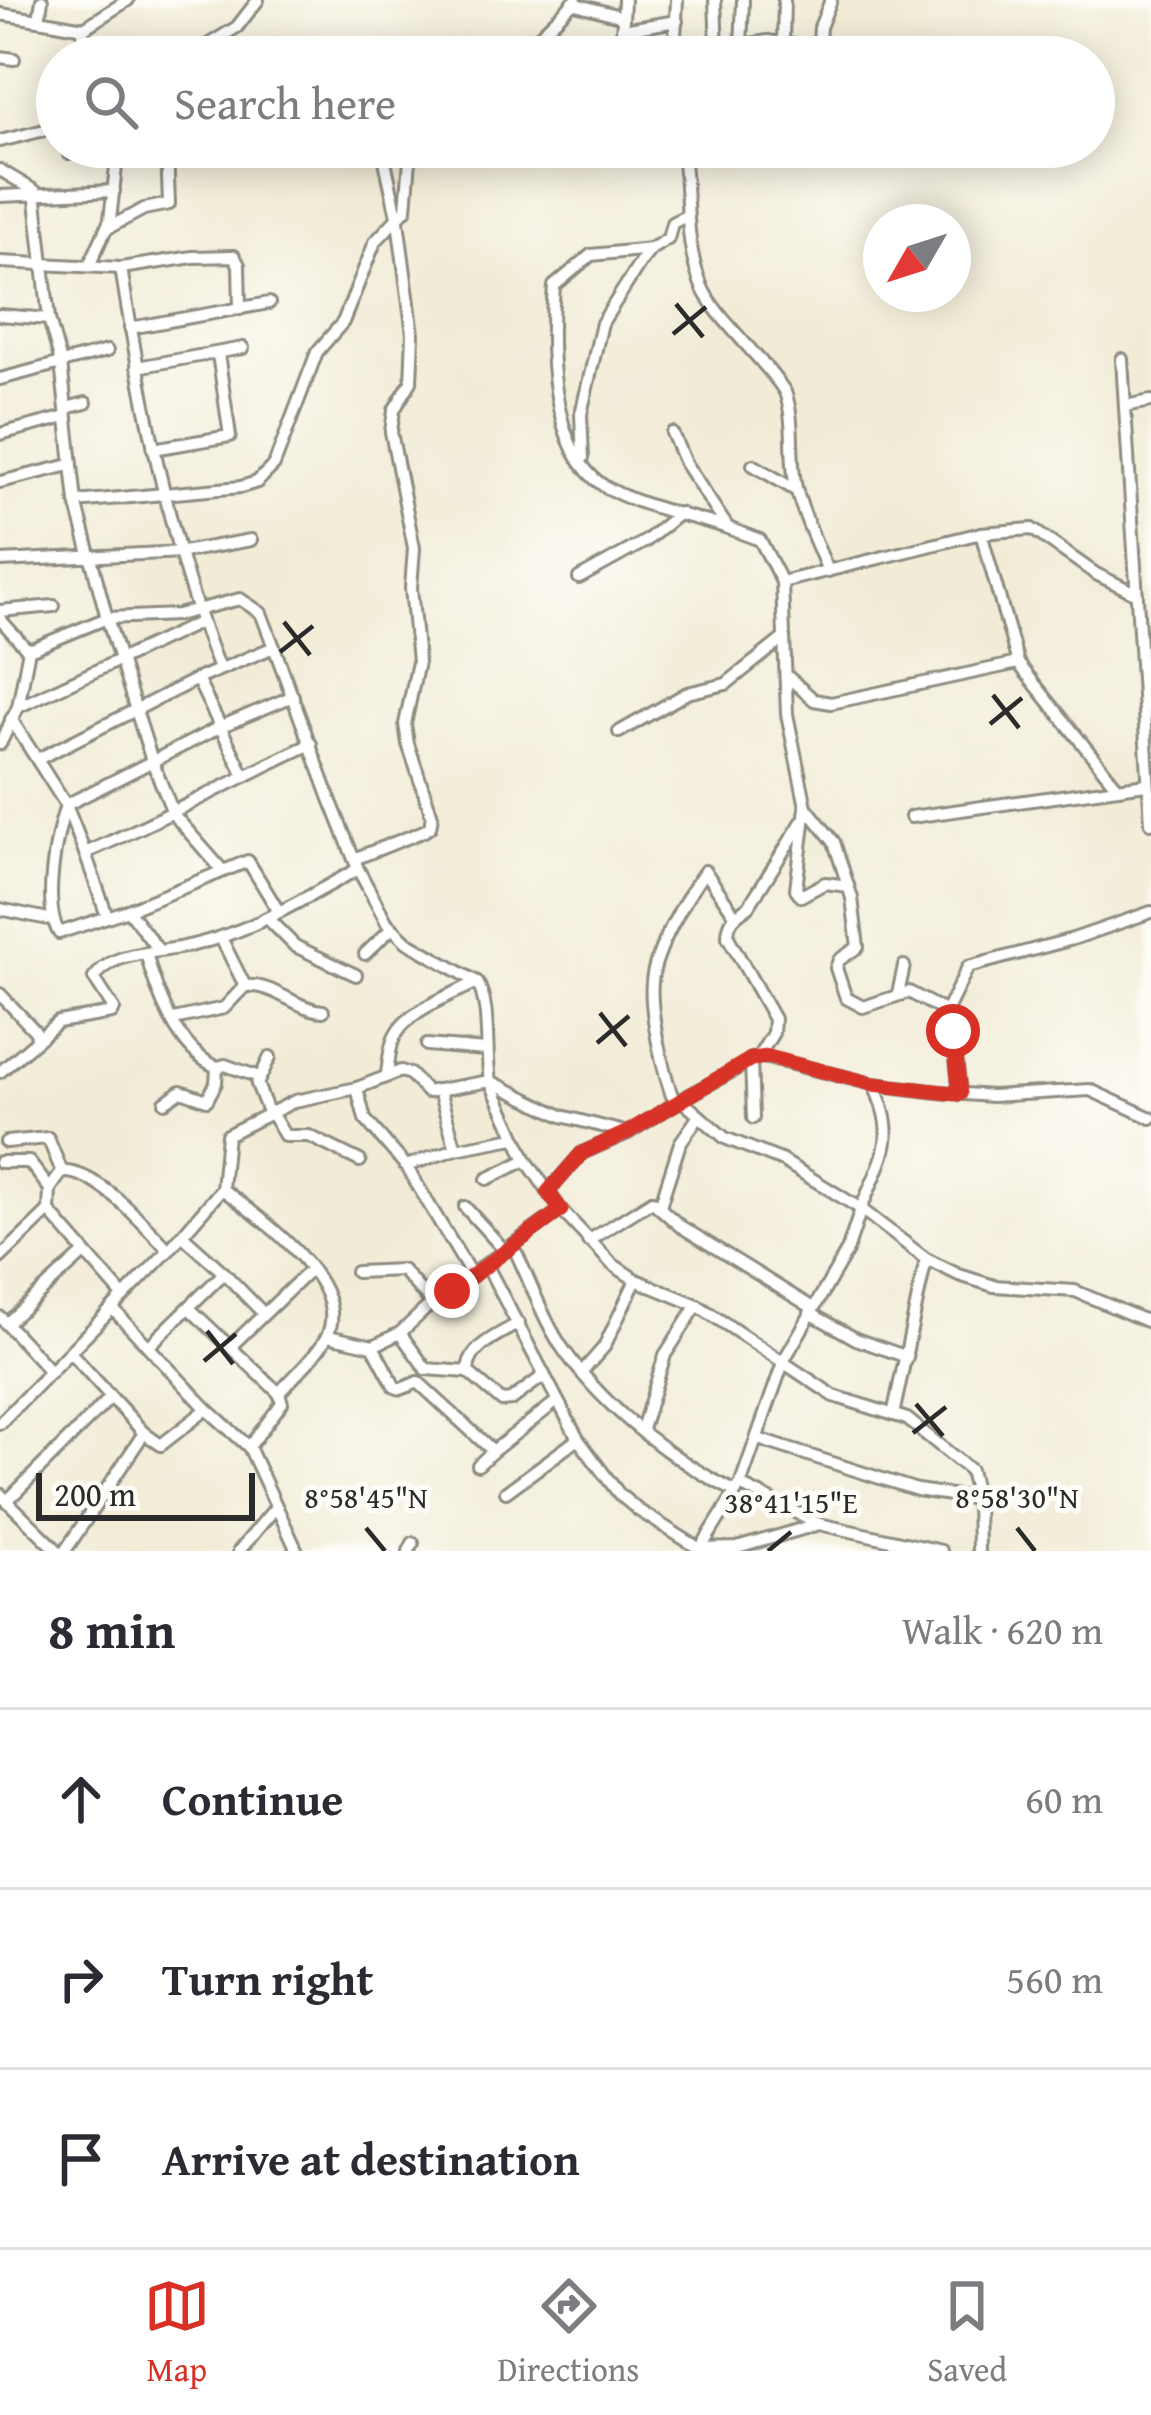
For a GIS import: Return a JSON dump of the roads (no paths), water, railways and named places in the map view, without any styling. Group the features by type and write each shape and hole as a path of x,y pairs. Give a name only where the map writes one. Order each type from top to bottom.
{"street":[{"path":"39,20 42,0"},
{"path":"0,14 84,28 128,0"},
{"path":"222,36 237,27 257,0"},
{"path":"622,36 624,0"},
{"path":"675,36 677,0"},
{"path":"715,0 716,36"},
{"path":"742,36 743,0"},
{"path":"783,36 784,0"},
{"path":"820,36 831,0"},
{"path":"539,36 574,2 623,24 676,21"},
{"path":"84,28 84,36"},
{"path":"0,57 14,59"},
{"path":"0,141 36,132"},
{"path":"89,266 108,228 116,168"},
{"path":"108,228 144,209 169,204 168,168"},
{"path":"0,1072 58,1022 112,1013 94,975 121,956 221,938 273,915 356,864 430,827 432,816 405,724 418,662 411,588 414,548 391,431 394,410 410,382 414,356 398,221 387,168"},
{"path":"76,502 241,488 264,477 283,447 316,352 343,322 375,242 398,221 407,204 410,168"},
{"path":"686,168 686,232 706,295 785,392 797,491 828,571"},
{"path":"0,170 35,191"},
{"path":"35,191 76,502 107,618 152,761 175,815 223,871"},
{"path":"0,196 114,191"},
{"path":"583,461 581,414 602,323 651,249 668,238 672,223 686,216"},
{"path":"651,249 591,256 553,288 561,424 597,481 609,489 760,540 782,582 788,714 806,812 797,893 804,895 825,883 848,886"},
{"path":"0,262 121,268 234,256 239,265 240,309"},
{"path":"121,268 153,449 199,616 219,669"},
{"path":"130,328 269,303"},
{"path":"0,315 50,319"},
{"path":"137,367 243,348"},
{"path":"0,379 107,351"},
{"path":"153,449 230,436 218,353"},
{"path":"1122,359 1147,663 1146,784 1151,823"},
{"path":"1125,406 1151,401"},
{"path":"0,434 86,403"},
{"path":"672,433 685,463 728,529"},
{"path":"0,482 70,465"},
{"path":"753,465 797,491"},
{"path":"579,578 646,541 680,513"},
{"path":"782,582 981,532 1032,529 1096,574 1142,589"},
{"path":"981,532 1018,663 1118,788"},
{"path":"0,561 183,552 251,540"},
{"path":"14,713 240,599 262,613 356,864 391,928 477,982 486,1005 490,1081 526,1160 561,1210 612,1264 636,1280 697,1305 834,1396 917,1425 970,1469 977,1499 978,1551"},
{"path":"0,615 54,606"},
{"path":"0,615 29,650"},
{"path":"29,650 107,618 199,616"},
{"path":"619,732 687,693 726,684 784,638"},
{"path":"38,759 219,669 274,647"},
{"path":"1,737 14,713 29,650"},
{"path":"788,676 814,700 831,703 1018,663"},
{"path":"197,680 244,775"},
{"path":"66,805 220,727 293,697"},
{"path":"14,713 66,805 107,916"},
{"path":"85,854 175,815 311,744"},
{"path":"910,818 1146,784"},
{"path":"66,805 54,860 53,920 61,933 250,862 273,915 295,946 356,975"},
{"path":"806,812 830,833 848,886 859,944 837,963 841,991 850,1004 863,1007 898,994 916,994 946,1012 953,1031 960,1094"},
{"path":"548,1192 582,1153 628,1132 755,1058 773,1033 774,1019 728,937 728,927 749,906 806,812"},
{"path":"735,915 704,872 651,980 666,1081 678,1102 725,1138 783,1161 861,1209 926,1259 959,1276 994,1286 1076,1291 1151,1323"},
{"path":"0,909 53,920"},
{"path":"128,910 153,952 152,974 195,1055 217,1067 225,1065 259,1077"},
{"path":"946,1012 960,978 976,962 1073,939 1151,912"},
{"path":"365,954 391,928"},
{"path":"221,938 245,986"},
{"path":"898,994 904,966"},
{"path":"387,1074 393,1038 400,1028 477,982"},
{"path":"174,1019 224,1008 245,986 258,984 323,1012"},
{"path":"1,997 42,1035"},
{"path":"427,1045 485,1050"},
{"path":"270,1057 259,1077 258,1091 288,1138 309,1136 360,1160"},
{"path":"755,1058 873,1084 960,1094 1016,1096 1090,1090 1151,1118"},
{"path":"753,1118 755,1058"},
{"path":"166,1102 181,1091 207,1100 216,1083 217,1067"},
{"path":"0,1424 170,1250 222,1189 227,1135 269,1112 405,1072 420,1088 439,1091 490,1081 562,1116 628,1132"},
{"path":"700,1550 738,1489 784,1360 847,1251 888,1140 888,1117 873,1084"},
{"path":"357,1088 365,1119 406,1166 472,1276"},
{"path":"439,1091 457,1149"},
{"path":"660,1206 680,1142 699,1116"},
{"path":"6,1142 48,1138 62,1172"},
{"path":"406,1166 457,1149 514,1138"},
{"path":"487,1179 526,1160"},
{"path":"0,1162 29,1162 50,1190"},
{"path":"62,1172 50,1190 49,1211 123,1296"},
{"path":"62,1172 77,1172 107,1192 170,1250"},
{"path":"222,1189 269,1226 327,1292 328,1336 279,1393"},
{"path":"589,1240 647,1202 660,1206 680,1226 856,1339 907,1357"},
{"path":"465,1207 509,1249 563,1350 642,1430 688,1468 819,1524 940,1551"},
{"path":"328,1336 373,1346 400,1334 432,1303 561,1210"},
{"path":"0,1258 49,1211"},
{"path":"183,1236 263,1313"},
{"path":"50,1370 4,1320 84,1252"},
{"path":"893,1414 926,1259"},
{"path":"487,1266 556,1402 619,1494 700,1550 777,1545 819,1524"},
{"path":"231,1346 311,1269"},
{"path":"356,1272 401,1270 432,1303"},
{"path":"149,1346 224,1274"},
{"path":"582,1372 604,1347 636,1280"},
{"path":"642,1430 665,1355 697,1305"},
{"path":"112,1308 249,1447 297,1551"},
{"path":"189,1308 279,1393 282,1403 249,1447"},
{"path":"468,1372 468,1361 480,1347 519,1323"},
{"path":"400,1334 426,1369 468,1372 506,1401 542,1377"},
{"path":"373,1346 395,1387 418,1382 493,1451"},
{"path":"70,1352 144,1433 164,1444 207,1409"},
{"path":"111,1397 3,1498 62,1551 144,1433"},
{"path":"478,1465 556,1402"},
{"path":"506,1492 578,1439"},
{"path":"758,1439 917,1490 977,1499"},
{"path":"239,1551 276,1508"}]}
